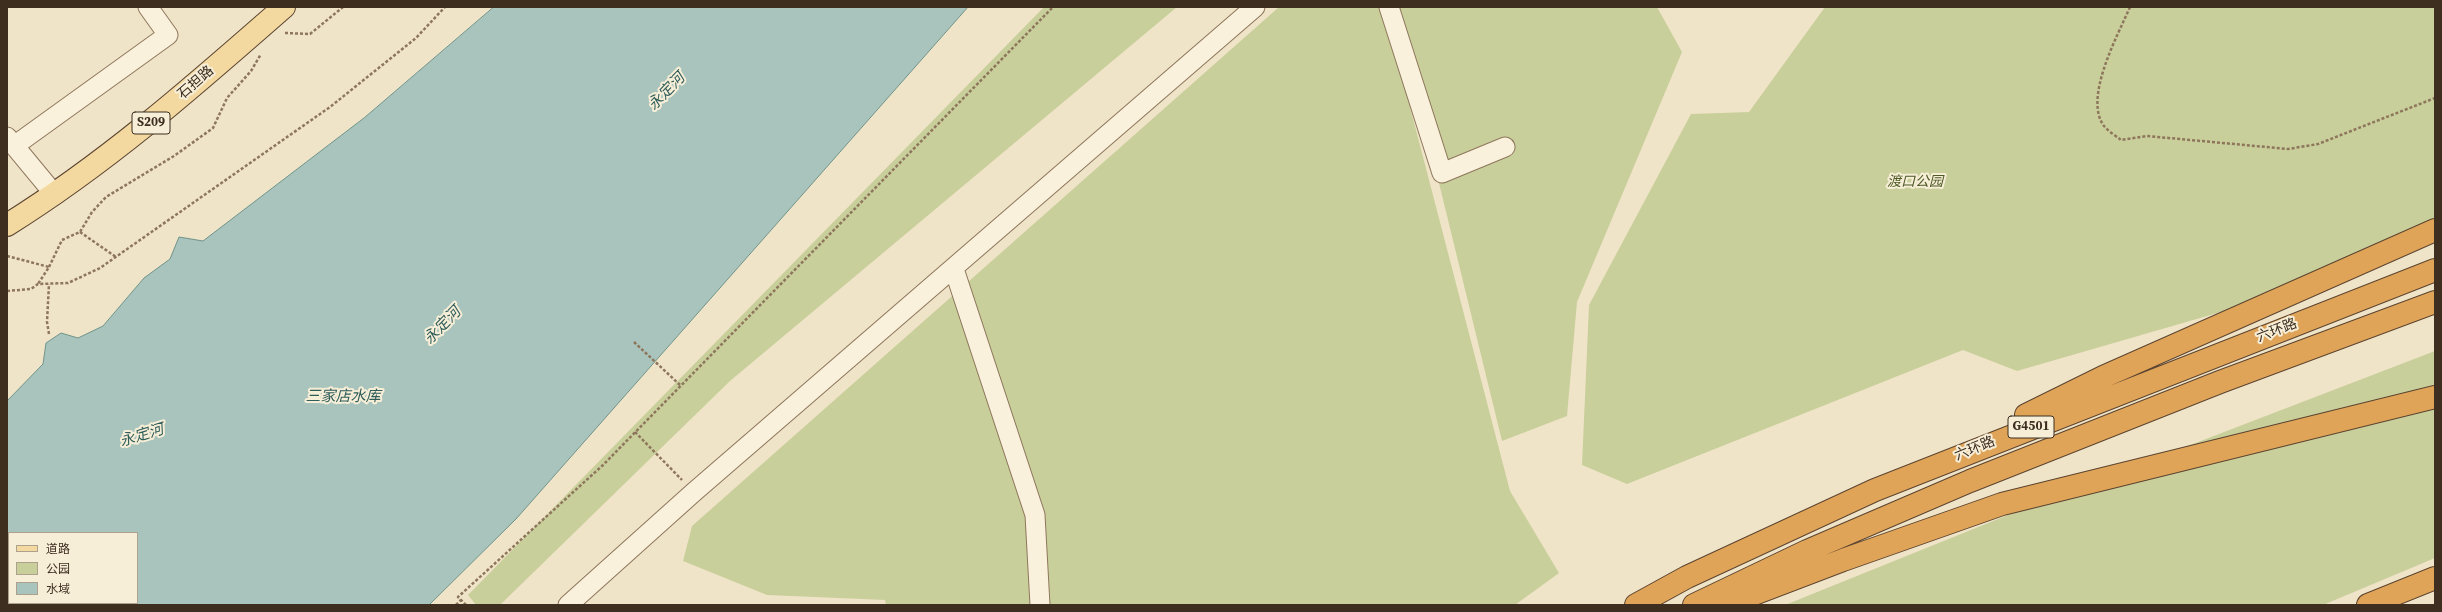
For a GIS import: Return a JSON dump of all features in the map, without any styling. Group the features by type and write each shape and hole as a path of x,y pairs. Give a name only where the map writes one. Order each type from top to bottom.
{"highway":[{"path":"1876,490 2103,377 2435,230"},
{"name":"六环路","path":"1636,605 1687,577 1876,490 2435,270"},
{"name":"六环路","path":"1694,605 1814,548 1955,487 2220,382 2435,302"},
{"path":"1725,605 1842,560 2002,504 2435,397"},
{"path":"2368,605 2435,578"}],"main road":[{"name":"石担路","path":"7,225 55,195 280,24"}],"street":[{"path":"55,195 11,142 168,35 148,7"},
{"path":"568,605 694,492 954,269 1255,7"},
{"path":"1389,7 1442,173 1506,147"},
{"path":"954,269 1035,515 1040,605"}],"path":[{"path":"280,24 310,34 342,7"},
{"path":"38,284 68,283 88,275 163,222 256,161 330,107 416,38 444,7"},
{"path":"466,605 458,597 603,465 1053,7"},
{"path":"2130,7 2102,75 2098,107 2104,126 2121,140 2147,136 2288,149 2318,144 2435,98"},
{"path":"7,291 31,289 38,284 49,267 62,240 80,232 92,212 106,196 174,156 213,128 227,98 251,71 264,51"},
{"path":"80,232 116,256"},
{"path":"7,256 49,267"},
{"path":"49,284 47,322 49,334"},
{"path":"634,342 680,385"},
{"path":"635,432 694,492"},
{"path":"456,605 461,600"}],"green space":[{"path":"1044,7 1177,7 730,381 500,605 476,605 468,595"},
{"path":"1279,7 1384,7 1510,491 1559,573 1515,605 886,605 885,600 767,595 683,561 692,526"},
{"path":"1396,7 1657,7 1682,52 1577,302 1567,416 1502,441"},
{"name":"渡口公园","path":"1825,7 2435,7 2435,233 2290,292 2017,371 1963,350 1627,484 1582,465 1589,305 1691,114 1749,112"},
{"path":"2435,351 2435,558 2323,605 1785,605 2008,515"}],"water":[{"name":"三家店水库","path":"494,7 968,7 516,519 429,605 7,605 7,401 43,364 46,343 61,333 78,338 103,326 144,278 170,259 179,237 203,241 364,118"}],"water label":[{"name":"永定河","path":"667,92"},
{"name":"永定河","path":"443,326"},
{"name":"永定河","path":"142,436"}]}
